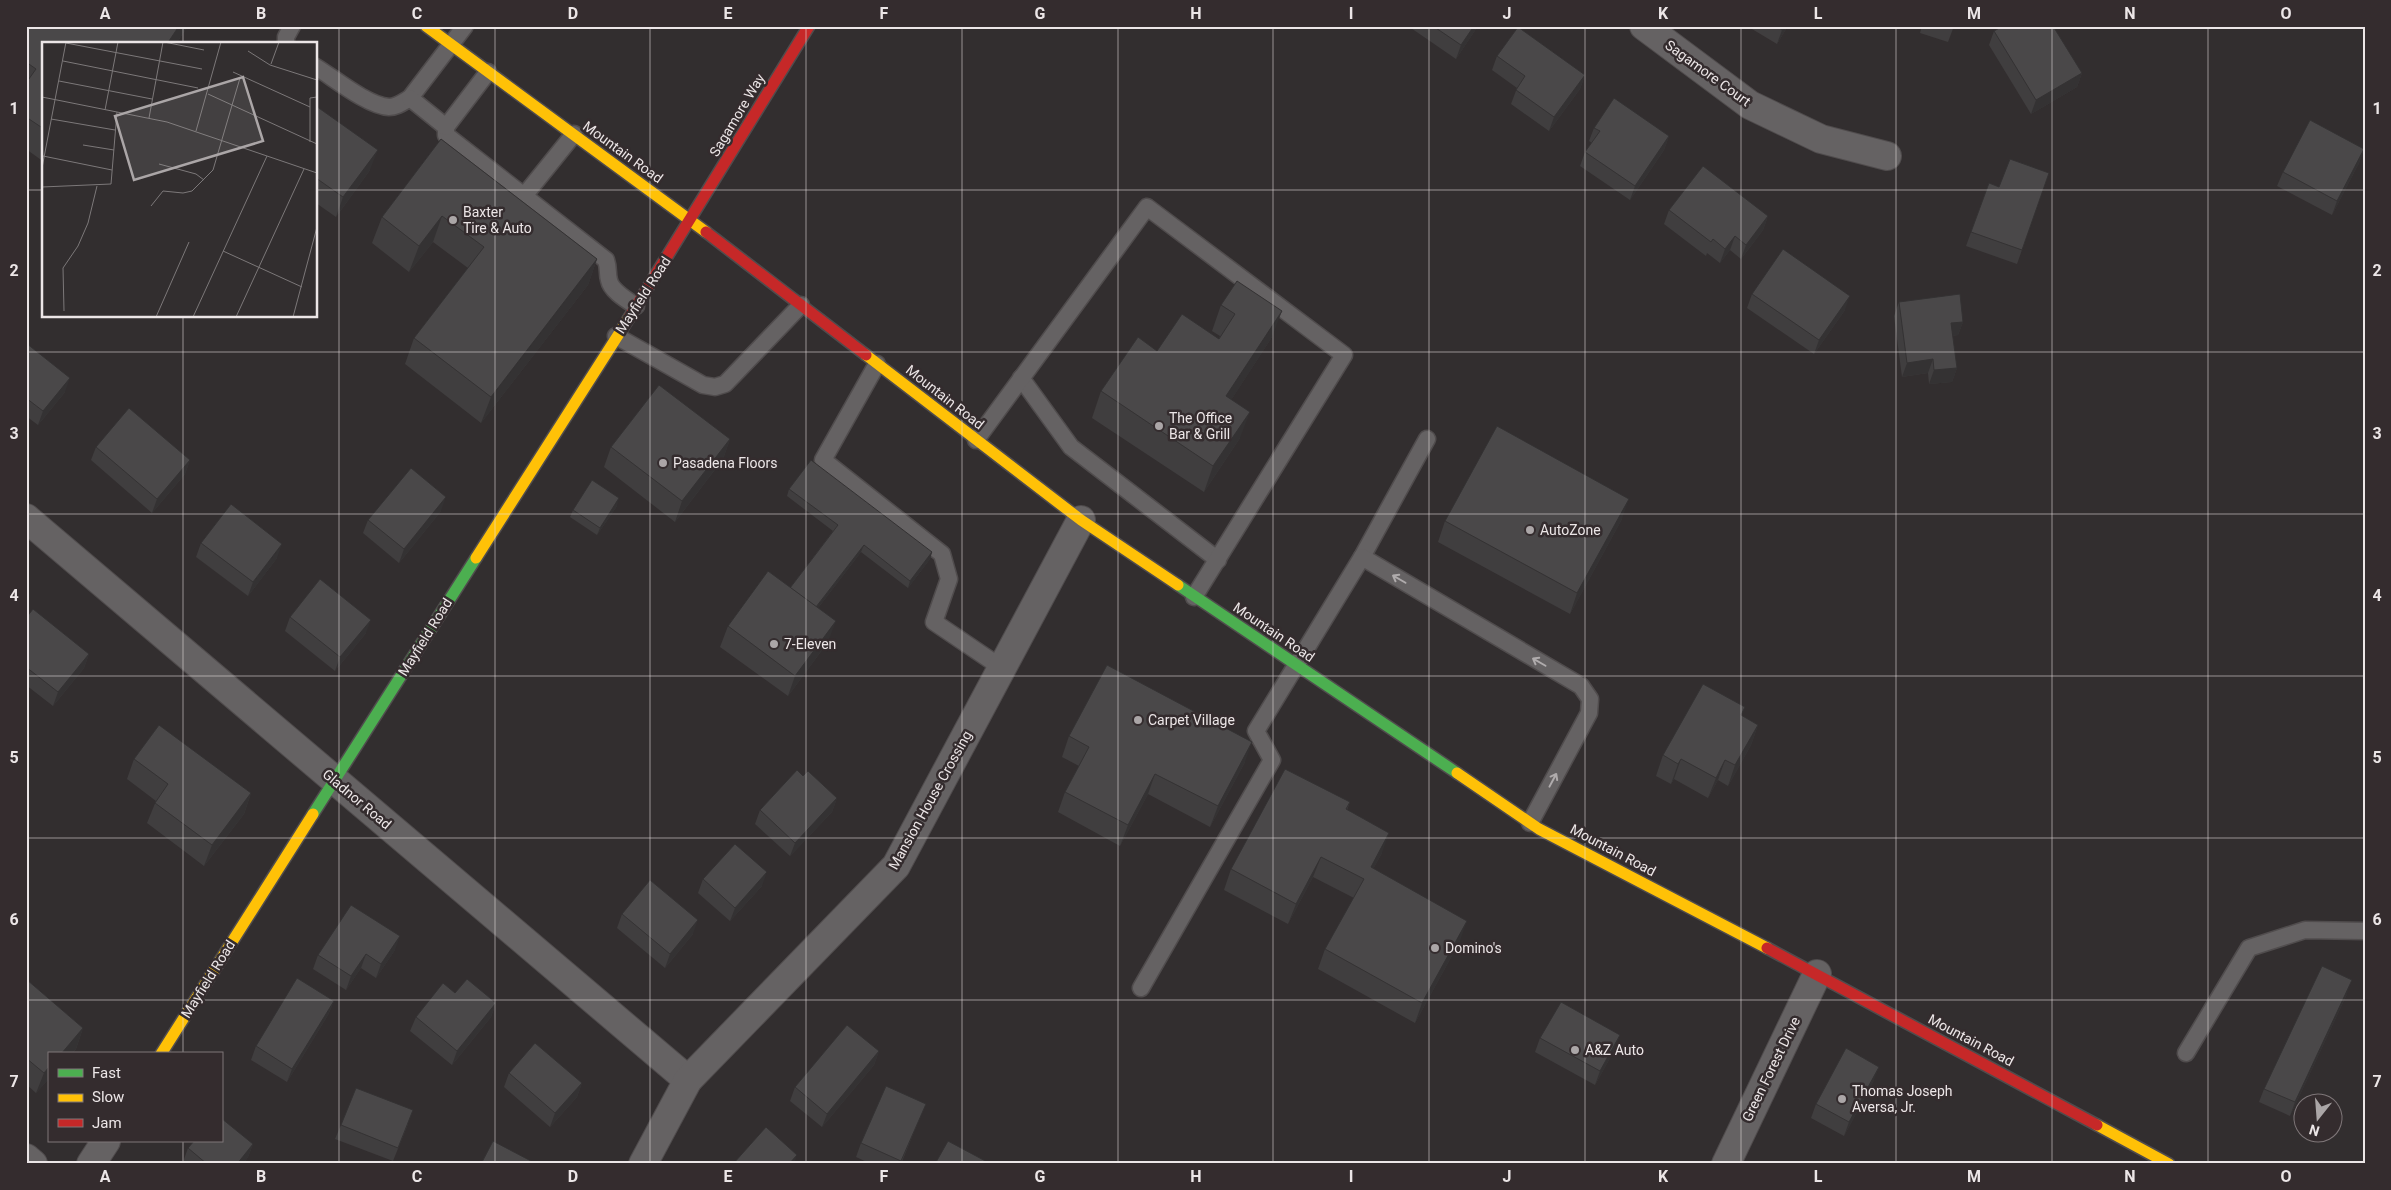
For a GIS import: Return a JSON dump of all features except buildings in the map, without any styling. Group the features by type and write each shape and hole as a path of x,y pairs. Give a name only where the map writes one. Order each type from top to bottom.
{"main road":[{"name":"Mountain Road","path":"426,26 691,220 1080,520 1530,823 1817,974 2169,1164"},
{"name":"Sagamore Way","path":"691,220 809,26"},
{"name":"Mayfield Road","path":"162,1052 691,220"}],"street":[{"name":"Sagamore Court","path":"1644,26 1750,106 1822,139 1886,156"},
{"name":"Gladnor Road","path":"26,518 688,1080"},
{"name":"Mansion House Crossing","path":"643,1164 688,1080 896,866 1080,520"},
{"name":"Green Forest Drive","path":"1726,1164 1817,974"},
{"path":"92,1164 105,1142"},
{"path":"26,1158 33,1164"}],"lane":[{"path":"286,42 286,37 292,26"},
{"path":"318,68 374,103 394,106 410,98 465,26"},
{"path":"488,72 446,127 446,134 449,139 606,260 610,271 609,280 614,290 636,306"},
{"path":"410,98 446,127"},
{"path":"524,196 574,134"},
{"path":"976,440 1147,207 1344,355 1194,597"},
{"path":"616,336 703,385 715,387 726,384 801,306"},
{"path":"877,364 823,460 942,554 948,579 934,622 1002,668"},
{"path":"1021,378 1070,447 1218,560"},
{"path":"1141,988 1272,760 1256,731 1362,557 1427,439"},
{"path":"1362,557 1581,686 1590,699 1589,713 1530,823"},
{"path":"2186,1053 2249,948 2305,930 2365,931"}],"traffic: fast":[{"path":"313,814 476,558"},
{"path":"1178,585 1457,773"}],"traffic: slow":[{"path":"426,26 706,232"},
{"path":"476,558 629,318"},
{"path":"866,355 1081,520 1178,585"},
{"path":"1457,773 1539,829 1767,948"},
{"path":"162,1052 313,814"},
{"path":"2097,1125 2169,1164"}],"traffic: jam":[{"path":"629,318 809,26"},
{"path":"706,232 866,355"},
{"path":"1767,948 2097,1125"}],"place":[{"name":"Baxter Tire & Auto","path":"453,220"},
{"name":"The Office Bar & Grill","path":"1159,426"},
{"name":"Pasadena Floors","path":"663,463"},
{"name":"AutoZone","path":"1530,530"},
{"name":"7-Eleven","path":"774,644"},
{"name":"Carpet Village","path":"1138,720"},
{"name":"Domino's","path":"1435,948"},
{"name":"A&Z Auto","path":"1575,1050"},
{"name":"Thomas Joseph Aversa, Jr.","path":"1842,1099"}]}
